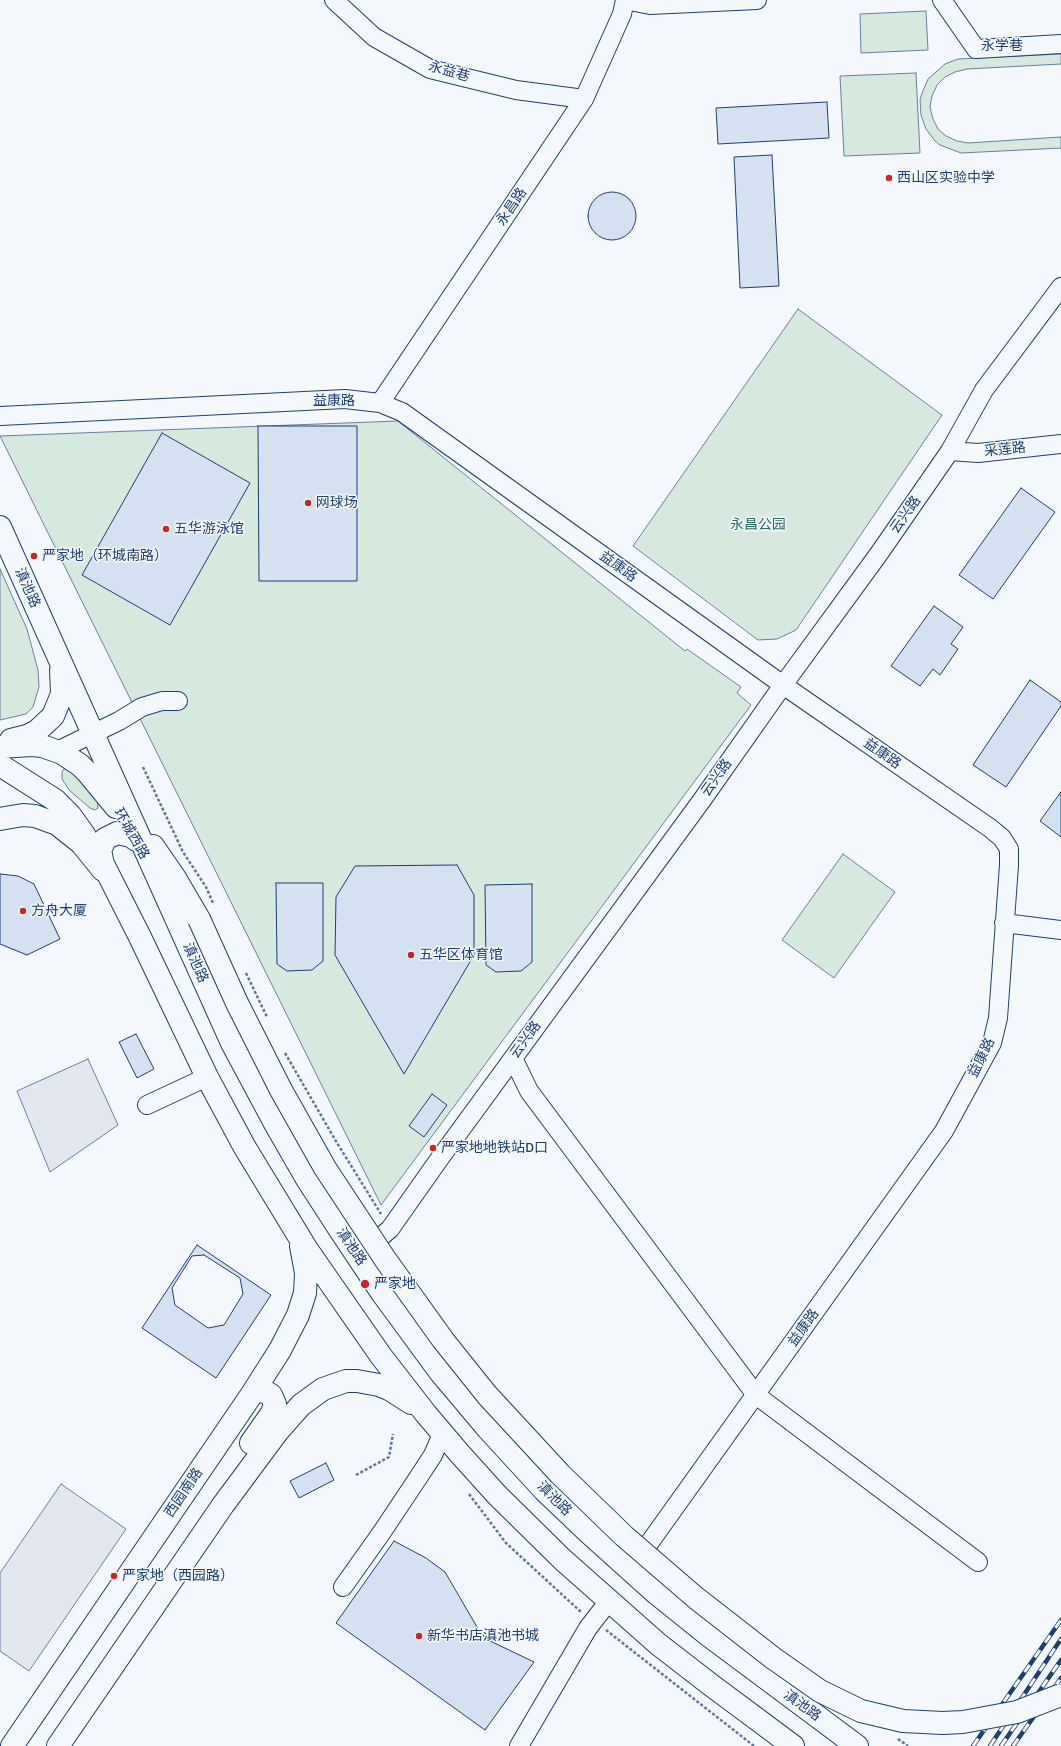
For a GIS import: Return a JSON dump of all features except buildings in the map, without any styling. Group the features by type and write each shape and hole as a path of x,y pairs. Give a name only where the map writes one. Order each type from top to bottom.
{"main road":[{"name":"滇池路","path":"0,527 93,734 106,782"},
{"name":"滇池路","path":"0,740 16,739 37,731 53,716 62,694 60,666 55,650"},
{"path":"31,744 50,723 58,706"},
{"name":"环城西路","path":"1,763 31,744 57,751 106,782 116,808 136,840 194,960"},
{"path":"1,763 62,807 78,825 103,864 121,898 207,1077 248,1153 291,1224 352,1315 407,1390 442,1434"},
{"path":"106,782 130,818 207,913"},
{"path":"106,782 161,849 207,913 237,1003 281,1090 326,1168 389,1265 457,1358 499,1410 560,1474 624,1536 696,1598 773,1658 820,1691 840,1702 861,1710 902,1721 923,1723 963,1722 1017,1712 1061,1695"},
{"path":"0,818 23,815 35,816 58,825 81,843 104,871 121,898"},
{"name":"滇池路","path":"130,818 232,1043 273,1121 357,1257 440,1372 483,1424 544,1490 630,1570 692,1622 760,1675 857,1746"},
{"path":"103,864 100,851 106,839 111,835 124,834 136,840"},
{"name":"西园南路","path":"12,1746 252,1394 287,1337 298,1314 305,1293 306,1283 306,1263 300,1244 291,1224"},
{"path":"65,1743 223,1505 289,1417 312,1396 335,1384 357,1381 373,1383 389,1389 411,1403 442,1434 513,1511 562,1559 658,1644 793,1746"},
{"path":"223,1505 238,1460 274,1408 274,1399 266,1392 256,1391 252,1394"},
{"path":"760,1675 874,1746"},
{"path":"738,1705 780,1746"}],"street":[{"name":"永益巷","path":"334,0 374,37 430,68 516,90 584,99"},
{"name":"永昌路","path":"380,403 584,99 622,14 625,0"},
{"path":"625,0 650,5 757,0"},
{"name":"永学巷","path":"942,0 976,49 1061,44"},
{"name":"云兴路","path":"357,1257 390,1229 440,1158 702,800 783,685 878,555 950,451 984,390 1061,287"},
{"name":"益康路","path":"0,416 345,399 380,403 402,412 783,685 1002,838 1009,849 998,1018 992,1043 944,1131 630,1570"},
{"name":"采莲路","path":"950,451 978,453 1061,444"},
{"path":"57,751 93,734 142,707 162,701 178,701"},
{"path":"1004,923 1061,930"},
{"path":"513,1058 529,1091 756,1395 978,1562"},
{"path":"147,1104 207,1077"},
{"path":"343,1587 418,1478 433,1454 442,1434"},
{"path":"519,1746 588,1628 609,1601"}],"path":[{"path":"143,767 183,852 206,887 207,913"},
{"path":"243,967 270,1023"},
{"path":"284,1050 337,1143 390,1229"},
{"path":"356,1475 389,1457 393,1434"},
{"path":"895,1737 908,1746"}],"green space":[{"path":"926,11 928,50 861,53 860,14"},
{"path":"1061,54 1061,64 967,69 955,72 945,77 937,85 932,96 930,107 933,119 938,129 946,136 957,141 968,143 1061,137 1061,148 961,153 940,145 926,129 921,115 920,100 922,93 928,79 945,64 958,59"},
{"path":"916,73 920,153 844,156 840,76"},
{"name":"永昌公园","path":"798,309 942,415 796,630 777,639 758,640 633,546"},
{"name":"五华区体育馆","path":"398,421 685,651 687,649 741,687 737,693 751,705 381,1205 0,436"},
{"path":"0,569 27,629 38,670 39,687 33,707 26,714 0,720"},
{"path":"64,769 70,769 97,799 98,808 95,810 90,808 69,790 62,779 62,772"},
{"path":"843,854 895,892 834,978 782,940"}],"shaded area":[{"path":"88,1059 118,1125 50,1172 17,1091"},
{"path":"61,1484 126,1529 29,1671 0,1651 0,1573"}],"railway":[{"path":"973,1746 1061,1620"},
{"path":"990,1746 1061,1639"},
{"path":"1001,1746 1061,1660"},
{"path":"1013,1746 1061,1678"}],"place":[{"name":"西山区实验中学","path":"889,178"},
{"name":"网球场","path":"308,503"},
{"name":"五华游泳馆","path":"166,529"},
{"name":"严家地（环城南路）","path":"34,556"},
{"name":"方舟大厦","path":"23,911"},
{"name":"五华区体育馆","path":"411,955"},
{"name":"严家地地铁站D口","path":"433,1148"},
{"name":"严家地","path":"365,1284"},
{"name":"严家地（西园路）","path":"114,1576"},
{"name":"新华书店滇池书城","path":"419,1636"}]}
